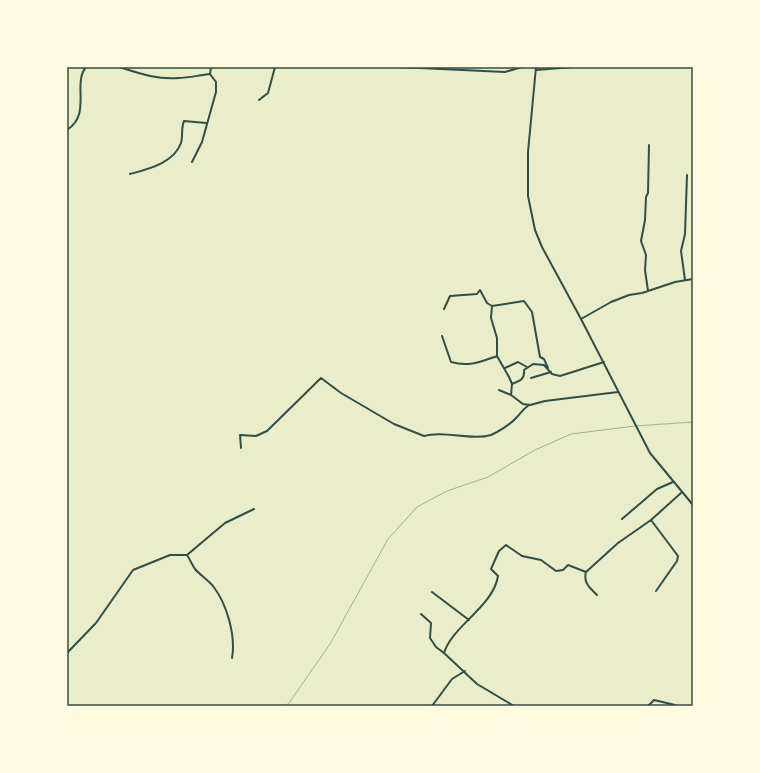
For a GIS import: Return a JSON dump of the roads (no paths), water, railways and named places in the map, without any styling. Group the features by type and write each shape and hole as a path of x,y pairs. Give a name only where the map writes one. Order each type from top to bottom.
{"street":[{"path":"67,130 75,125 78,120 82,74 86,67"},
{"path":"119,67 146,75 163,78 210,74"},
{"path":"192,162 202,142 206,123 216,92 216,82 210,74 211,67"},
{"path":"259,100 268,93 275,67"},
{"path":"398,67 505,72 522,67"},
{"path":"573,67 536,68 528,152 530,208 535,230 542,247 604,362 650,453 693,505"},
{"path":"130,174 160,164 175,153 181,143 184,121 206,123"},
{"path":"648,291 645,270 646,255 641,241 645,220 646,197 648,193 649,145"},
{"path":"685,280 681,251 685,234 687,175"},
{"path":"581,319 611,302 674,282 693,279"},
{"path":"444,309 450,296 477,294 480,290 487,303 492,306 524,302 532,312 540,357 544,359 548,368 554,375 565,375 604,362"},
{"path":"492,306 491,318 497,338 497,356 505,368 512,384 511,395"},
{"path":"442,336 451,362 463,366 482,362 497,356"},
{"path":"505,368 518,362 527,367"},
{"path":"512,384 521,380 527,367 532,364 544,365 548,368"},
{"path":"531,378 551,372"},
{"path":"241,448 240,435 256,436 267,431 320,378 341,393 394,424 424,436 431,434 459,436 491,435 517,418 520,411 529,405 545,401 618,392"},
{"path":"499,390 511,395 523,404 529,405"},
{"path":"622,519 657,489 673,482"},
{"path":"597,595 586,583 586,572 618,543 651,520 681,492"},
{"path":"67,653 96,623 133,570 170,555 187,555 225,523 254,509"},
{"path":"651,520 678,556 678,561 656,591"},
{"path":"444,653 447,645 454,635 478,611 498,579 498,576 491,569 499,551 506,546 522,556 541,560 556,571 563,570 568,565 586,572"},
{"path":"187,555 196,570 214,587 224,606 233,642 232,658"},
{"path":"432,592 469,620"},
{"path":"421,614 431,623 430,638 436,647 465,671 477,684 514,706"},
{"path":"432,706 452,679 465,671"},
{"path":"648,706 654,700 675,705"}],"waterway":[{"path":"285,706 289,703 330,644 388,539 417,507 447,491 488,477 535,450 571,434 635,426 693,422"}]}
